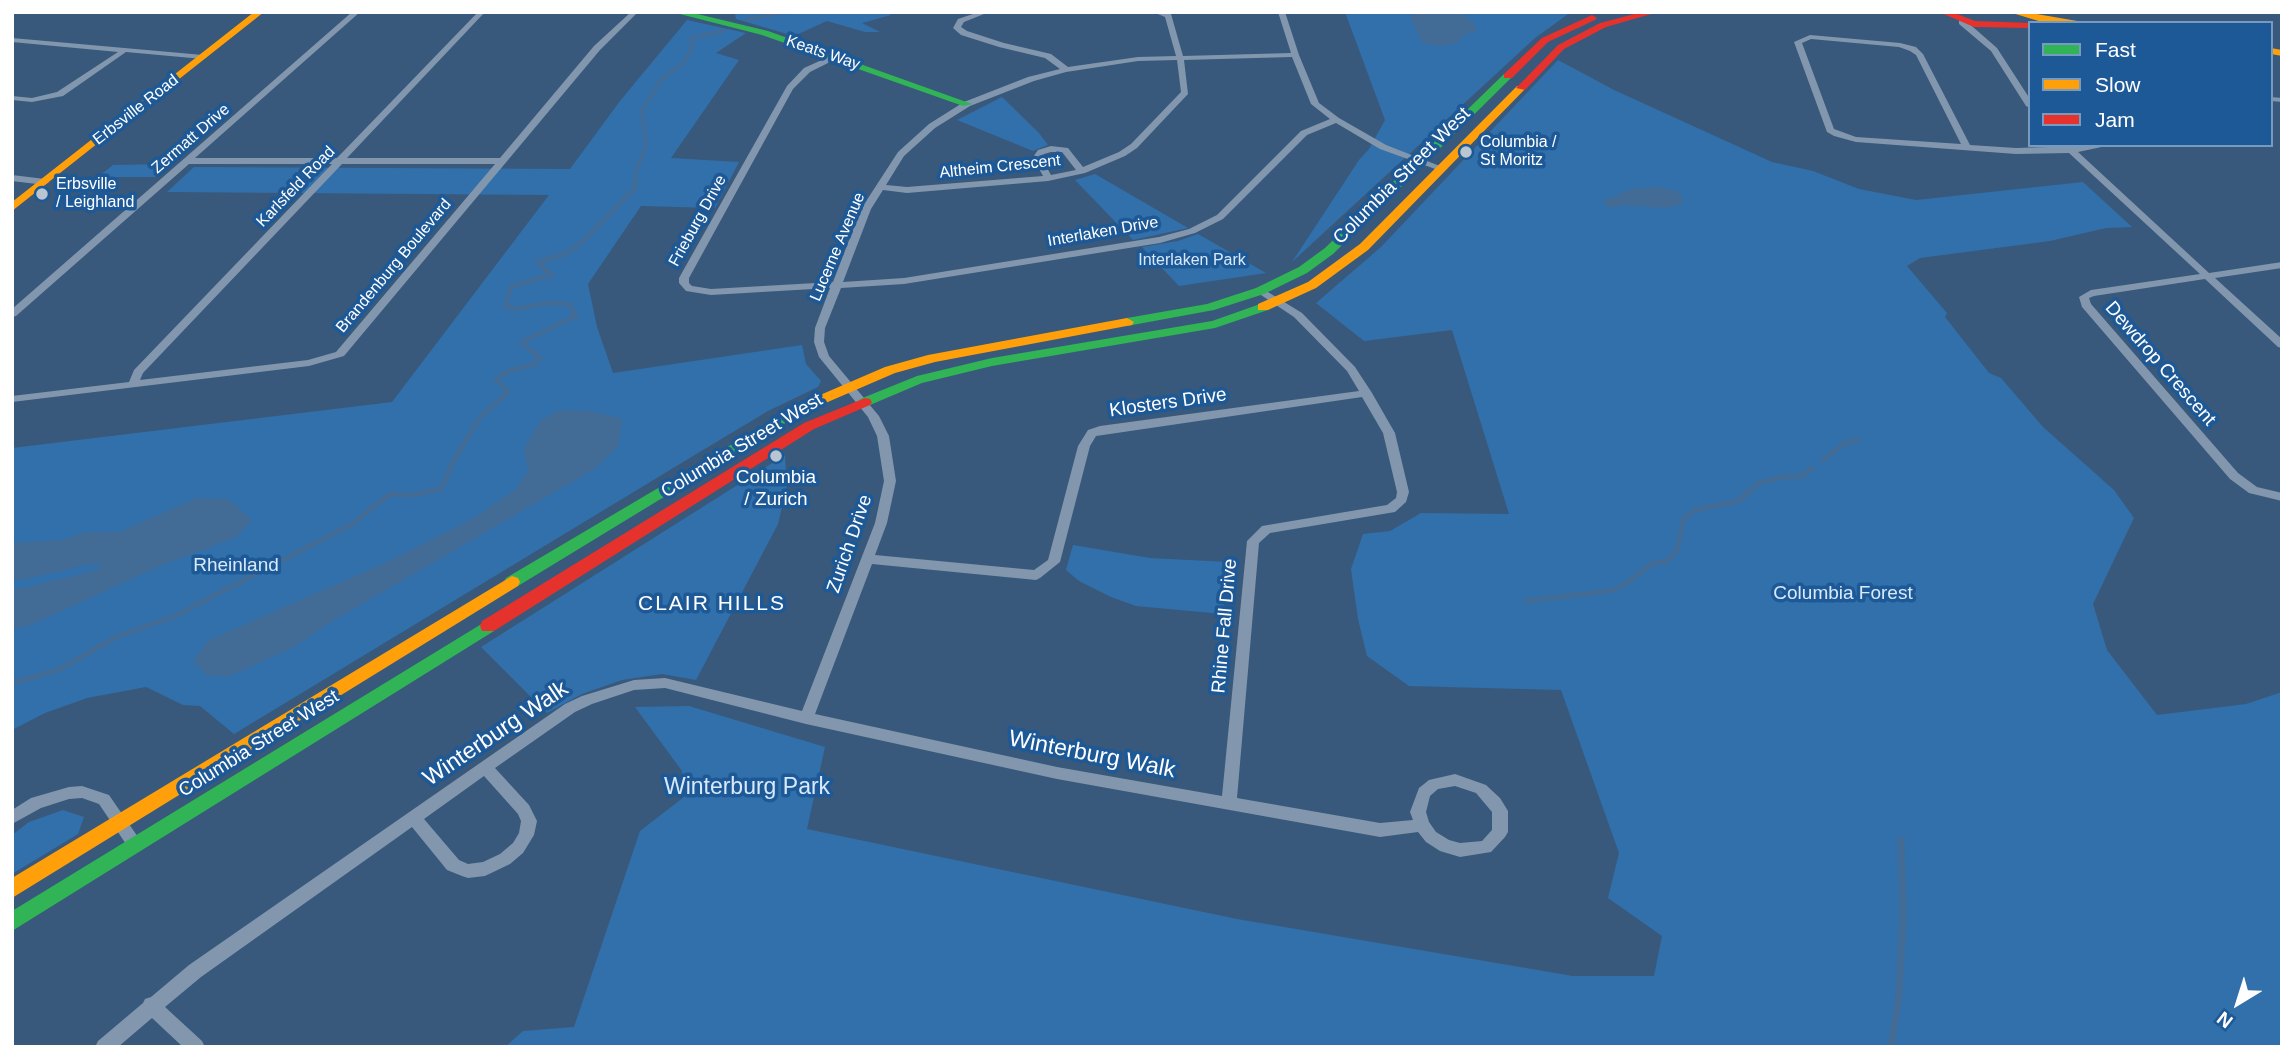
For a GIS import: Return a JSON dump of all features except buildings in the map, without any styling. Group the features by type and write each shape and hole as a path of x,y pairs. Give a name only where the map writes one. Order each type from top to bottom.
{"main road":[{"name":"Erbsville Road","path":"12,208 260,12"},
{"name":"Keats Way","path":"676,12 765,33 967,104"},
{"name":"Columbia Street West","path":"12,889 795,411 890,370 933,358 1209,307 1260,291 1303,270 1329,251 1545,40 1612,12"},
{"name":"Columbia Street West","path":"12,922 809,426 916,380 952,371 1214,324 1279,302 1312,285 1364,247 1561,47 1603,25 1654,12"},
{"path":"1924,12 1952,17 2058,21"},
{"path":"2005,19 2028,25"}],"street":[{"name":"Zermatt Drive","path":"12,314 357,12"},
{"name":"Karlsfeld Road","path":"133,384 138,372 482,12"},
{"name":"Brandenburg Boulevard","path":"12,400 309,363 340,354 597,48 635,12"},
{"path":"986,12 961,21 957,28 1002,45 1048,56 1066,70"},
{"path":"1100,12 1130,12"},
{"path":"1156,12 1168,16 1180,57"},
{"path":"1280,12 1310,96 1324,111 1383,148 1440,168"},
{"path":"1952,17 1994,50 2028,103"},
{"path":"1994,50 1991,36 2005,19"},
{"path":"1966,147 1919,54 1913,49 1900,45 1810,37 1798,42 1830,130 1856,139 2016,151 2069,148 2282,345"},
{"path":"12,40 203,57"},
{"path":"12,98 32,100 60,94 125,50"},
{"name":"Lucerne Avenue","path":"848,387 824,357 819,342 820,328 866,209 901,154 932,126 967,104 1031,79 1066,70 1115,62 1180,57 1294,55"},
{"name":"Frieburg Drive","path":"835,56 807,70 790,88 684,278 684,284 689,289 700,292 836,286"},
{"name":"Altheim Crescent","path":"879,187 907,190 1048,178 1082,171 1128,151 1179,101 1186,87 1180,57"},
{"name":"Interlaken Drive","path":"836,286 917,279 1160,240 1192,231 1227,211 1304,133 1336,120"},
{"path":"1048,178 1037,157 1041,152 1051,149 1065,150 1082,171"},
{"path":"187,161 502,161"},
{"path":"12,178 45,182"},
{"path":"2208,276 2282,265"},
{"name":"Dewdrop Crescent","path":"2208,276 2091,293 2084,297 2084,301 2234,476 2253,490 2282,497"},
{"name":"Rhine Fall Drive","path":"1229,802 1253,541 1266,529 1391,509 1403,495 1401,473 1390,433 1367,393 1339,354 1298,315 1260,291"},
{"name":"Zurich Drive","path":"806,718 881,523 890,481 883,436 873,416 848,387"},
{"name":"Klosters Drive","path":"867,559 1036,575 1054,562 1084,446 1092,433 1367,393"},
{"name":"Winterburg Walk","path":"104,1047 151,1005 195,971 570,708 634,685 665,683 806,718 1057,773 1229,802"},
{"path":"414,818 453,865 468,871 485,869 506,859 526,835 529,821 524,810 486,768"},
{"path":"1447,780 1468,783 1481,789 1495,802 1502,822 1500,832 1493,842 1472,851 1445,845 1431,837 1422,825 1418,812 1420,799 1434,784 1447,780"},
{"path":"12,818 36,803 82,792 104,799 135,845"},
{"path":"1229,802 1380,830 1422,825"},
{"path":"151,1005 196,1047"}],"green space":[{"path":"740,12 886,12 891,15 862,23 880,32 865,32 827,21 794,36 736,19 735,15"},
{"path":"1345,12 1571,12 1535,38 1292,262 1369,149 1385,120"},
{"name":"Rheinland","path":"687,20 746,33 716,53 739,60 671,158 739,162 715,208 641,206 588,284 597,327 613,373 802,345 806,364 821,381 818,387 768,411 234,734 200,706 183,705 146,687 87,698 45,713 12,730 12,448 392,402 549,195 167,192 194,167 570,169 620,101"},
{"name":"Columbia Forest","path":"1558,60 1614,90 1772,162 1813,171 1859,189 1916,200 2083,182 2132,227 2106,228 2050,241 1920,258 1907,266 1947,313 1945,317 1989,373 2001,378 2043,427 2114,490 2134,518 2093,604 2107,650 2157,715 2246,704 2282,692 2282,1047 505,1047 523,1031 574,1027 640,831 684,797 682,771 635,707 689,706 825,747 807,829 1237,919 1573,976 1654,976 1662,936 1608,898 1619,853 1561,690 1409,686 1367,656 1358,619 1351,569 1363,534 1390,531 1421,513 1509,514 1452,330 1364,341 1316,303 1381,247"},
{"path":"1002,97 1048,145 1033,151 957,120"},
{"path":"169,164 156,177 98,177 113,165"},
{"path":"1095,174 1188,228 1133,240 1075,180"},
{"name":"Interlaken Park","path":"1198,234 1266,273 1179,286 1142,247 1178,241"},
{"path":"785,455 787,486 778,524 696,680 662,674 622,680 582,694 547,713 481,647"},
{"path":"1073,545 1150,558 1228,562 1223,614 1136,606 1111,597 1079,581 1066,570"},
{"path":"63,810 84,817 78,834 12,874 12,835 29,822"}],"shaded area":[{"path":"1462,12 1476,26 1475,32 1466,34 1454,44 1443,46 1423,44 1410,16 1412,13"},
{"path":"1657,187 1676,191 1683,196 1682,204 1666,208 1628,205 1610,208 1602,201 1635,188"},
{"path":"559,410 592,411 622,419 618,447 596,468 329,623 294,647 230,676 208,676 193,661 209,640 385,563 470,520 515,490 528,472 524,449 540,421"},
{"path":"197,498 228,499 252,520 236,537 160,566 26,627 12,628 12,588 24,588 97,570 101,564 85,565 21,580 12,579 12,543 63,540 86,532 119,532"}],"waterway":[{"path":"747,19 788,12"},
{"path":"635,182 636,171 646,145 642,110 661,80 684,62 692,48 691,38 724,31"},
{"path":"488,410 508,392 496,379 509,371 535,364 540,358 521,342 576,316 569,304 546,303 515,309 505,306 512,286 552,275 537,262 565,254 581,243 635,188 635,182"},
{"path":"12,683 58,670 116,637 175,616 352,524 390,494 413,495 441,489 455,458 481,416 490,408"},
{"path":"1823,460 1843,444 1858,440"},
{"path":"1526,601 1609,591 1624,585 1653,563 1666,562 1677,550 1684,518 1695,510 1738,501 1759,483 1782,477 1802,476 1812,468"},
{"path":"1891,1047 1899,995 1903,917 1901,840"}],"traffic: fast":[{"path":"676,12 765,33 967,104"},
{"path":"1127,322 1209,307 1260,291 1303,270 1329,251 1508,76"},
{"path":"865,402 917,380 992,362 1166,334 1215,324 1263,307"},
{"path":"512,582 795,411"},
{"path":"12,922 488,626"}],"traffic: slow":[{"path":"12,208 260,12"},
{"path":"2013,12 2058,21"},
{"path":"2273,51 2282,53"},
{"path":"1263,307 1312,285 1364,247 1521,88"},
{"path":"795,411 890,370 933,358 1127,322"},
{"path":"12,889 512,582"}],"traffic: jam":[{"path":"1521,88 1561,47 1603,25 1654,12"},
{"path":"1943,12 1974,24 2028,25"},
{"path":"1508,76 1545,40 1592,18"},
{"path":"488,626 809,426 865,402"}],"place":[{"name":"Columbia / St Moritz","path":"1466,152"},
{"name":"Erbsville / Leighland","path":"42,194"},
{"name":"Columbia / Zurich","path":"776,456"}],"district":[{"name":"CLAIR HILLS","path":"712,604"}],"park label":[{"name":"Winterburg Park","path":"747,788"}]}
